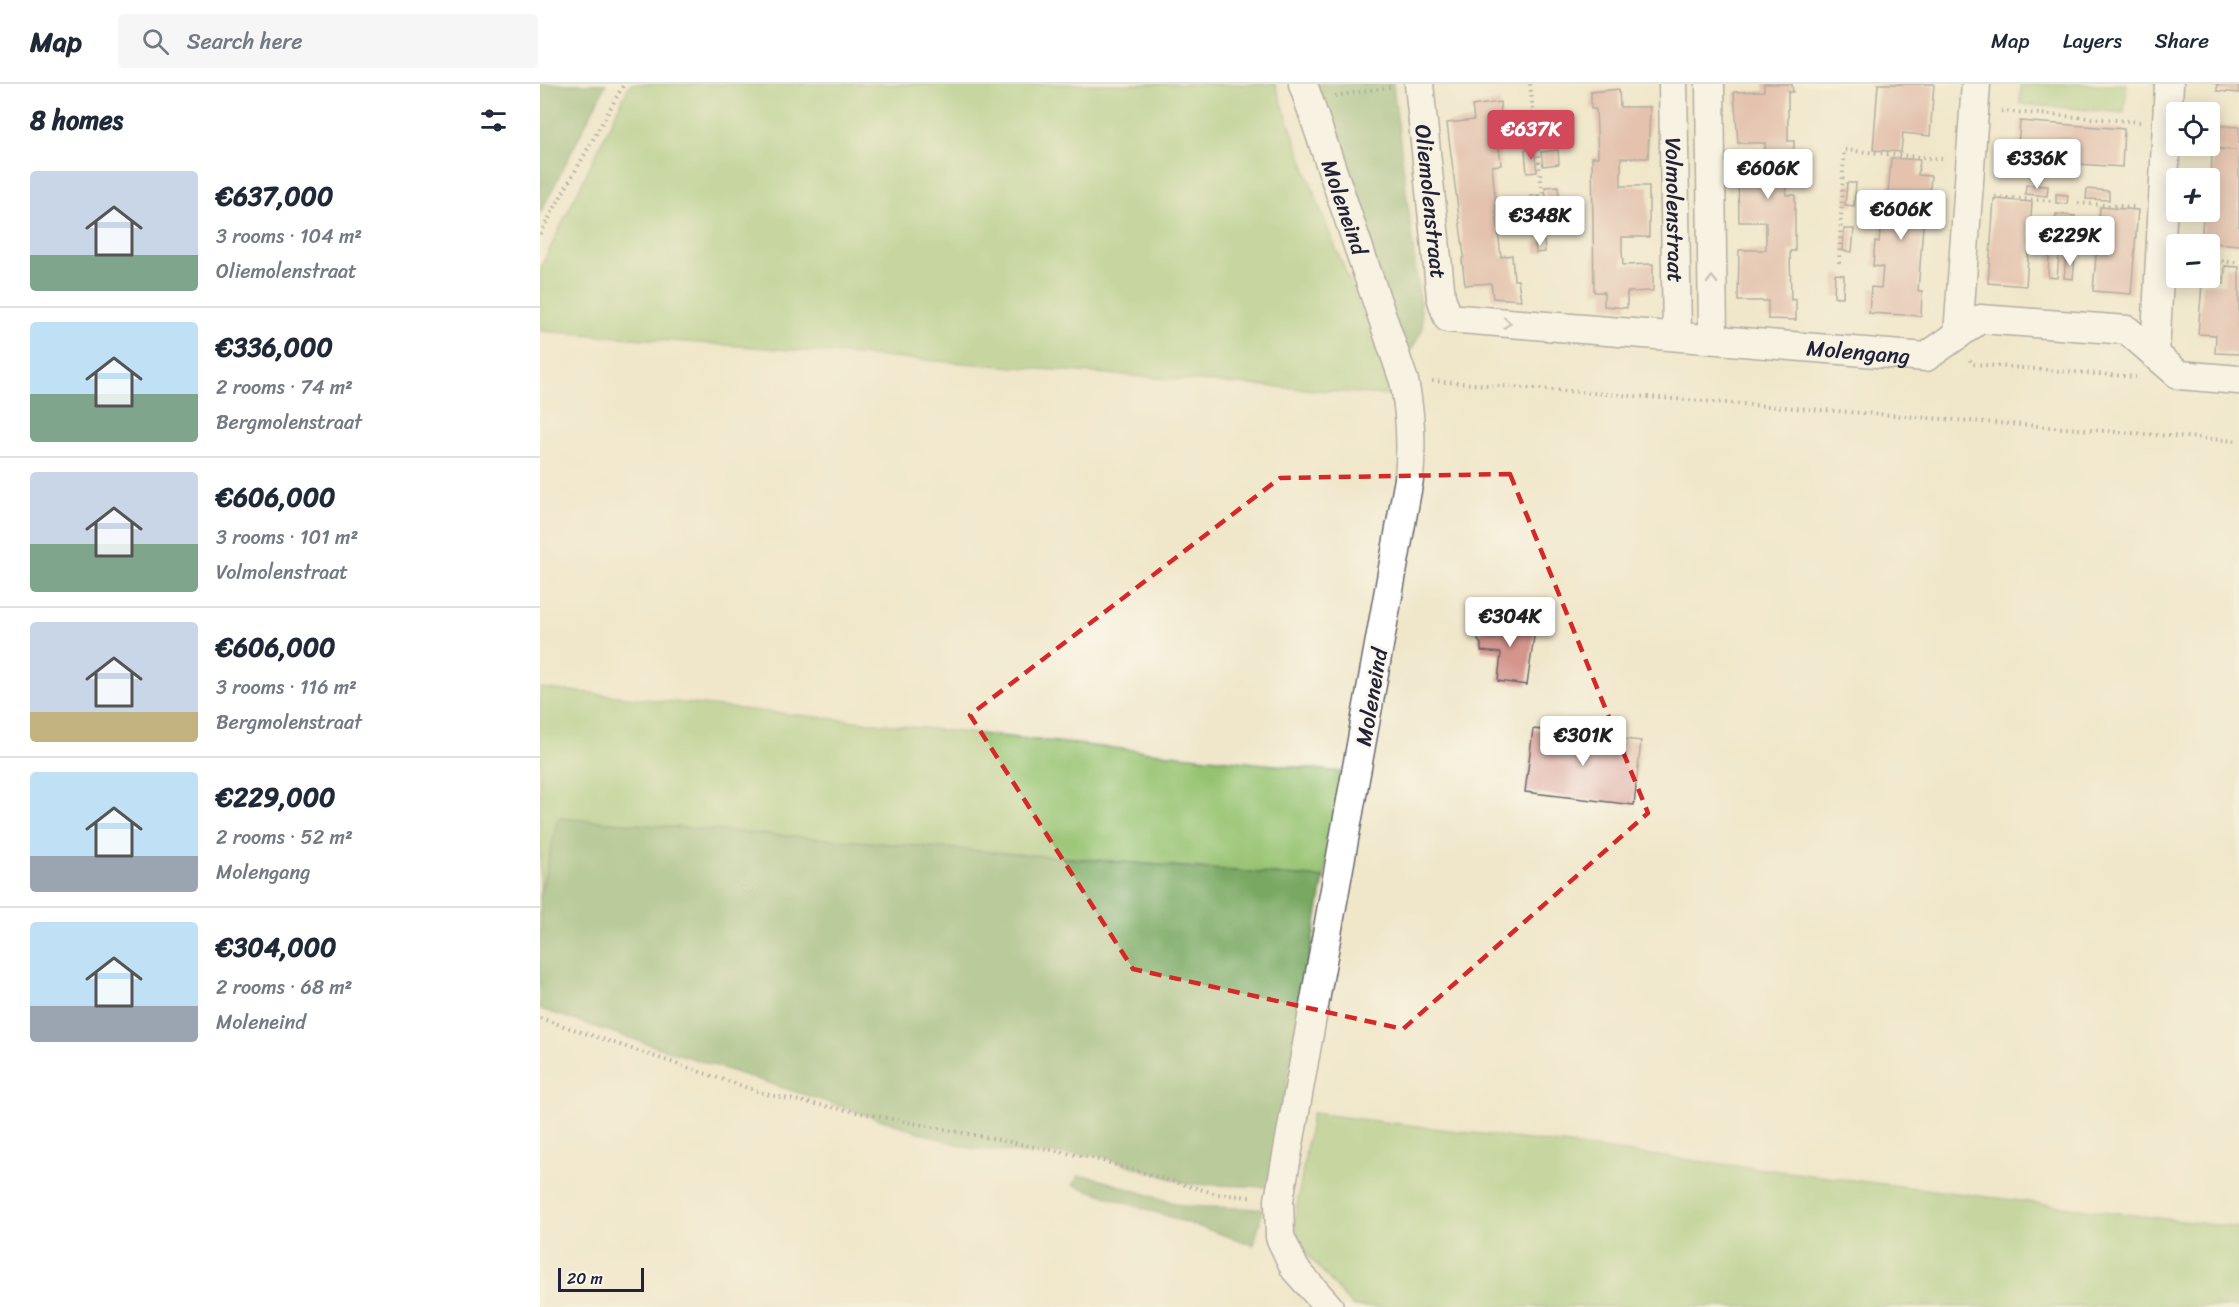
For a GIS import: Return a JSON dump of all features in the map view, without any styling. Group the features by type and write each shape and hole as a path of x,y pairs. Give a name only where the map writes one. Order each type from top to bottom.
{"street":[{"name":"Volmolenstraat","path":"1673,84 1677,336"},
{"name":"Volmolenstraat","path":"1710,84 1713,338"},
{"path":"2169,84 2169,102"},
{"name":"Oliemolenstraat","path":"1410,85 1441,297 1449,318"},
{"name":"Moleneind","path":"1305,92 1404,381 1411,414 1412,445 1409,479 1279,1200 1280,1237 1295,1269 1329,1307"},
{"path":"1958,334 1975,96"},
{"path":"2155,355 2166,156"},
{"name":"Molengang","path":"1449,318 1926,357 1980,319 2127,330 2179,375 2239,380"}],"path":[{"path":"540,234 624,84"},
{"path":"1530,84 1547,233"},
{"path":"1305,92 1410,85"},
{"path":"1975,96 2166,124"},
{"path":"1839,263 1844,150 1970,161"},
{"path":"1968,195 2055,201"},
{"path":"2078,203 2163,209"},
{"path":"2220,261 2239,262"},
{"path":"1958,334 1972,364 2137,377 2155,355"},
{"path":"1404,381 1451,381 2239,441"},
{"path":"540,1018 769,1095 1092,1158 1217,1194 1279,1200"}],"highlighted area":[{"path":"1510,474 1648,813 1403,1029 1133,969 970,715 1280,478"}],"green space":[{"path":"540,84 606,84 540,214"},
{"path":"630,84 1275,84 1322,214 1396,396 540,331 540,269"},
{"path":"1301,84 1393,84 1423,328 1406,360"},
{"path":"2021,84 2127,84 2124,113 2020,104"},
{"path":"540,688 1342,772 1324,878 559,818 540,897"},
{"path":"558,818 1324,878 1268,1187 1188,1184 1097,1155 1029,1154 968,1148 540,1009 540,897"},
{"path":"1312,1113 2239,1228 2239,1307 1353,1307 1302,1248 1294,1224"},
{"path":"1078,1176 1092,1177 1184,1206 1263,1209 1254,1245 1073,1185"}],"building":[{"path":"1764,84 1792,84 1793,92 1788,92 1788,141 1794,141 1794,172 1786,172 1786,195 1795,195 1795,251 1790,251 1791,300 1796,299 1796,320 1768,319 1768,301 1738,301 1739,250 1766,250 1766,222 1739,222 1738,171 1765,171 1765,143 1738,143 1734,92 1764,91"},
{"path":"1878,84 1934,84 1930,136 1903,133 1901,152 1873,150"},
{"path":"2217,84 2239,84 2239,93 2217,91"},
{"path":"1619,89 1620,107 1650,107 1648,158 1621,158 1621,186 1649,186 1649,237 1622,237 1622,251 1623,265 1653,264 1653,291 1627,292 1627,308 1604,306 1604,292 1594,292 1592,157 1598,157 1596,109 1591,109 1591,92"},
{"path":"1500,102 1501,117 1496,118 1501,165 1492,166 1498,230 1501,257 1512,255 1514,280 1518,280 1521,300 1493,298 1491,283 1465,285 1462,260 1464,256 1447,123 1474,120 1472,106"},
{"path":"2020,121 2124,129 2122,167 2017,160"},
{"path":"2220,126 2239,127 2239,245 2220,244 2220,234 2202,234 2203,222 2220,222 2220,168 2211,168 2212,156 2220,156 2220,149 2236,150 2220,149"},
{"path":"1534,149 1537,172 1527,173 1525,150"},
{"path":"1558,150 1559,164 1543,166 1541,152"},
{"path":"1891,158 1920,160 1918,175 1931,176 1929,201 1925,201 1918,291 1922,291 1921,316 1869,313 1871,287 1881,288 1883,267 1873,266 1875,241 1879,242 1883,196 1888,196"},
{"path":"1847,183 1856,183 1854,206 1845,205"},
{"path":"2026,185 2048,186 2047,196 2025,194"},
{"path":"1558,186 1560,206 1547,208 1545,187"},
{"path":"2087,189 2109,191 2109,200 2086,199"},
{"path":"2056,194 2068,195 2067,204 2056,203"},
{"path":"1539,195 1542,218 1532,219 1530,196"},
{"path":"1994,199 2032,202 2026,286 1988,283"},
{"path":"2100,207 2138,210 2131,294 2093,291"},
{"path":"2056,214 2075,216 2073,238 2054,237"},
{"path":"1844,229 1854,229 1852,252 1843,251"},
{"path":"1544,241 1545,252 1536,253 1535,242"},
{"path":"2049,255 2059,255 2057,278 2048,277"},
{"path":"2066,256 2075,256 2073,279 2064,278"},
{"path":"2225,266 2239,267 2239,354 2215,353 2216,335 2198,334 2202,288 2220,288 2220,284 2224,284"},
{"path":"1835,274 1844,275 1843,297 1834,297"},
{"path":"1506,619 1536,623 1527,685 1498,681 1501,653 1481,651 1481,644 1478,640 1484,620 1506,622"},
{"path":"1533,729 1641,741 1634,805 1525,792"}]}
